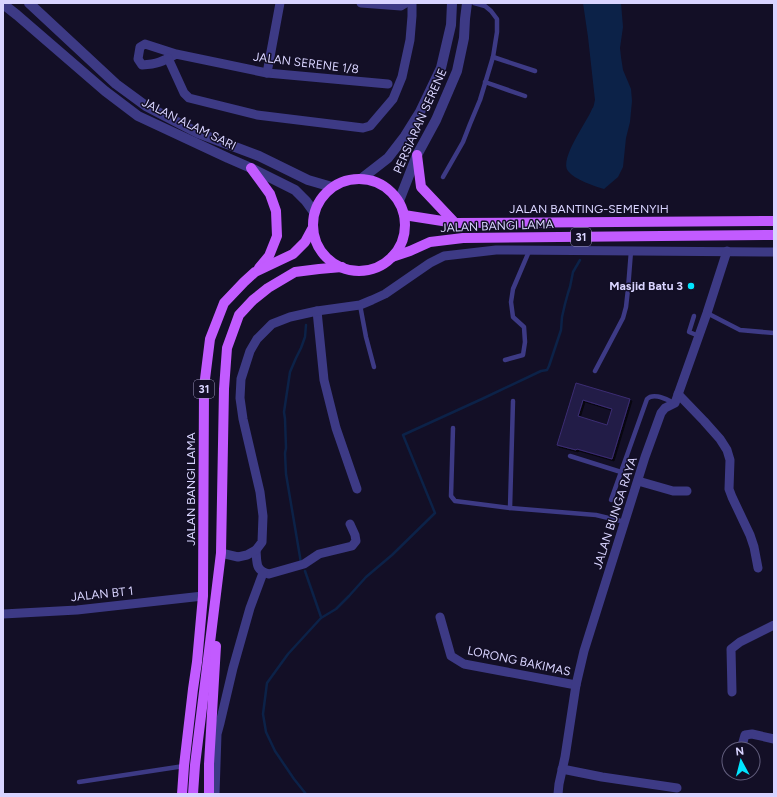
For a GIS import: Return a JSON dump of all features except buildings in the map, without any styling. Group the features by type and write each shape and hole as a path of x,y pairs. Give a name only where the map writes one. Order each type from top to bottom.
{"main road":[{"path":"417,155 421,187 455,223"},
{"path":"251,168 270,194 276,211 277,236 269,256 255,272"},
{"name":"JALAN BANGI LAMA","path":"361,179 376,182 389,189 399,201 404,215 405,230 401,244 392,257 380,266 365,270 350,270 335,264 323,254 316,244 312,230 314,212 321,198 332,187 345,180 361,179"},
{"name":"JALAN BANTING-SEMENYIH","path":"404,215 455,223 774,221"},
{"name":"JALAN BANGI LAMA","path":"182,794 203,596 204,387 210,339 224,303 255,272 293,254 305,242 312,230"},
{"name":"JALAN BANGI LAMA","path":"392,257 430,242 463,238 774,236"},
{"name":"JALAN BANGI LAMA","path":"193,794 195,764 222,553 227,348 239,315 253,300 268,288 295,272 342,267"},
{"name":"JALAN BANGI LAMA","path":"209,794 209,764 216,642 215,608"}],"street":[{"name":"JALAN ALAM SARI","path":"28,3 116,84 146,106 198,133 259,156 308,180 332,187"},
{"path":"268,73 280,3"},
{"path":"361,3 401,6 406,3"},
{"name":"JALAN SERENE 1/8","path":"388,84 268,73 172,56 184,93 189,98 257,115 363,128 370,126 393,99 402,77 410,40 412,3"},
{"name":"PERSIARAN SERENE","path":"361,179 388,158 420,112 441,68 451,25 452,3"},
{"name":"PERSIARAN SERENE","path":"399,201 417,155 436,120 457,71 464,38 467,3"},
{"name":"JALAN ALAM SARI","path":"3,4 105,91 138,116 295,190 314,212"},
{"path":"222,553 238,557 247,555 256,550 262,542 263,516 260,492 243,419 240,398 241,379 250,351 257,339 272,324 290,317 317,311 360,305 384,294 444,256 496,250 530,249 774,252"},
{"path":"675,403 728,251"},
{"path":"317,311 324,380 336,428 357,489"},
{"path":"678,394 704,421 727,450 730,460 729,489 750,535 758,568"},
{"name":"JALAN BUNGA RAYA","path":"558,794 576,685 584,651 645,457 661,413 665,408 675,403"},
{"path":"638,481 671,490 687,491"},
{"path":"256,550 257,567 263,573 269,574 304,564 319,554 352,546 356,541 350,524"},
{"path":"215,794 219,728 233,668 250,608 263,573"},
{"name":"JALAN BT 1","path":"3,614 77,610 203,596"},
{"name":"LORONG BAKIMAS","path":"440,617 451,656 464,664 576,685"},
{"path":"732,692 731,649 740,642 774,625"},
{"path":"743,741 745,735 752,734 774,739"},
{"path":"562,769 602,777 677,788"}],"lane":[{"path":"443,176 463,142 480,100 493,57 497,32 497,18 491,10 474,3"},
{"path":"493,57 535,71"},
{"path":"485,82 525,96"},
{"path":"505,360 523,355 525,342 524,327 513,317 511,302 513,289 530,249"},
{"path":"595,371 623,318 626,307 631,251"},
{"path":"360,305 374,367"},
{"path":"707,313 740,330 774,333"},
{"path":"694,316 689,332 699,336"},
{"path":"611,500 647,399 649,396 652,396 675,403"},
{"path":"510,508 513,401"},
{"path":"453,428 451,496 455,501 510,508 596,515 625,522"},
{"path":"570,456 622,472"},
{"path":"79,782 184,766"}],"water":[{"path":"583,3 621,3 623,27 620,48 621,57 623,70 631,89 632,101 630,122 626,138 623,167 618,177 604,189 575,177 568,171 566,165 570,150 593,107 595,100"}],"waterway":[{"path":"306,794 275,751 266,732 263,714 267,683 288,654 321,618 336,609 366,577 392,555 435,513 403,435 541,371 547,370 561,330 562,317 573,272 580,260"},
{"path":"301,563 286,474 284,412 290,372 305,337 306,325"},
{"path":"305,571 321,617"}],"place":[{"name":"Masjid Batu 3","path":"691,286"}]}
